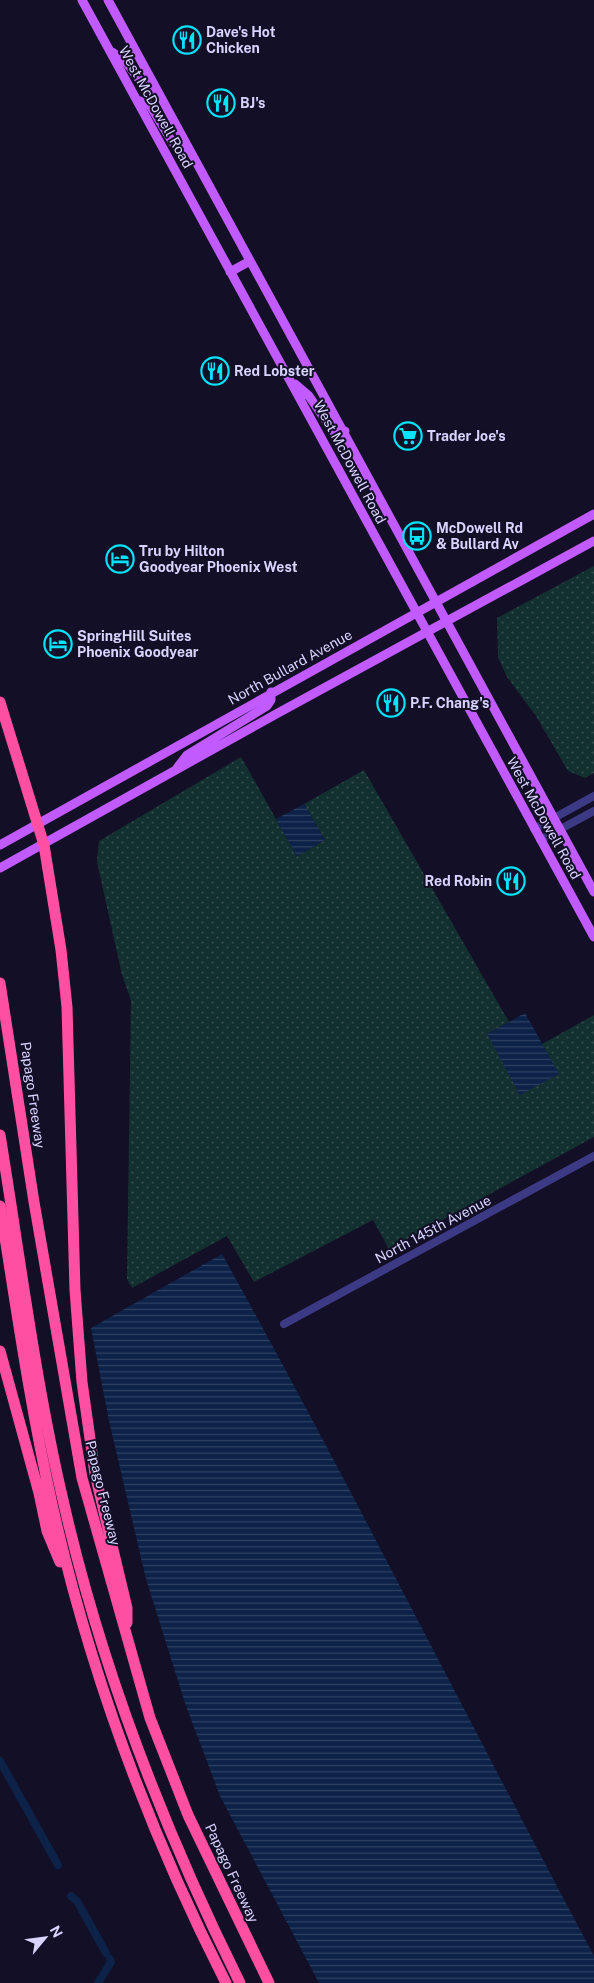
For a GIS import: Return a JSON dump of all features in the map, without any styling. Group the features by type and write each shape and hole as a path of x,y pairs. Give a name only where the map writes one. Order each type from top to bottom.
{"highway":[{"path":"0,702 44,845 65,980 75,1290 82,1382 95,1474 127,1608 127,1640"},
{"name":"Papago Freeway","path":"0,983 34,1202 82,1478 150,1718 188,1816 269,1983"},
{"path":"0,1135 34,1348 62,1499 89,1602 113,1681 156,1800 203,1909 240,1983"},
{"path":"0,1206 35,1422 52,1504 77,1602 101,1682 140,1789 176,1878 226,1983"},
{"path":"0,1351 39,1493 47,1531 77,1602"}],"main road":[{"name":"West McDowell Road","path":"82,0 594,937"},
{"name":"West McDowell Road","path":"108,0 594,892"},
{"path":"110,50 126,62 146,90 158,93"},
{"path":"137,100 150,104 173,143 191,152"},
{"path":"230,272 250,261"},
{"path":"289,379 309,396 336,434 344,431"},
{"name":"North Bullard Avenue","path":"0,845 594,514"},
{"path":"0,868 594,541"},
{"path":"174,772 187,755 267,706 271,700 272,692"}],"street":[{"path":"534,829 594,796"},
{"path":"540,840 594,811"},
{"name":"North 145th Avenue","path":"284,1324 594,1156"}],"green space":[{"path":"594,566 594,773 585,778 568,771 536,716 507,677 498,657 497,618"},
{"path":"241,757 297,856 325,840 304,804 364,770 509,1022 487,1034 558,1074 542,1044 594,1015 594,1137 389,1249 373,1220 254,1282 227,1236 132,1288 127,1279 131,1000 122,975 97,862 99,841"}],"water":[{"path":"304,804 325,840 297,856 276,819"},
{"path":"525,1013 559,1074 520,1095 487,1034"},
{"path":"222,1254 317,1429 594,1956 594,1983 319,1983 220,1796 186,1706 146,1579 109,1421 91,1328"}],"waterway":[{"path":"0,1761 58,1865"},
{"path":"71,1896 77,1901 106,1953"},
{"path":"98,1983 111,1962 110,1959"}],"place":[{"name":"Dave's Hot Chicken","path":"187,40"},
{"name":"BJ's","path":"221,103"},
{"name":"Red Lobster","path":"215,371"},
{"name":"Trader Joe's","path":"408,436"},
{"name":"McDowell Rd & Bullard Av","path":"417,536"},
{"name":"Tru by Hilton Goodyear Phoenix West","path":"120,559"},
{"name":"SpringHill Suites Phoenix Goodyear","path":"58,644"},
{"name":"P.F. Chang's","path":"391,703"},
{"name":"Red Robin","path":"511,881"}]}
